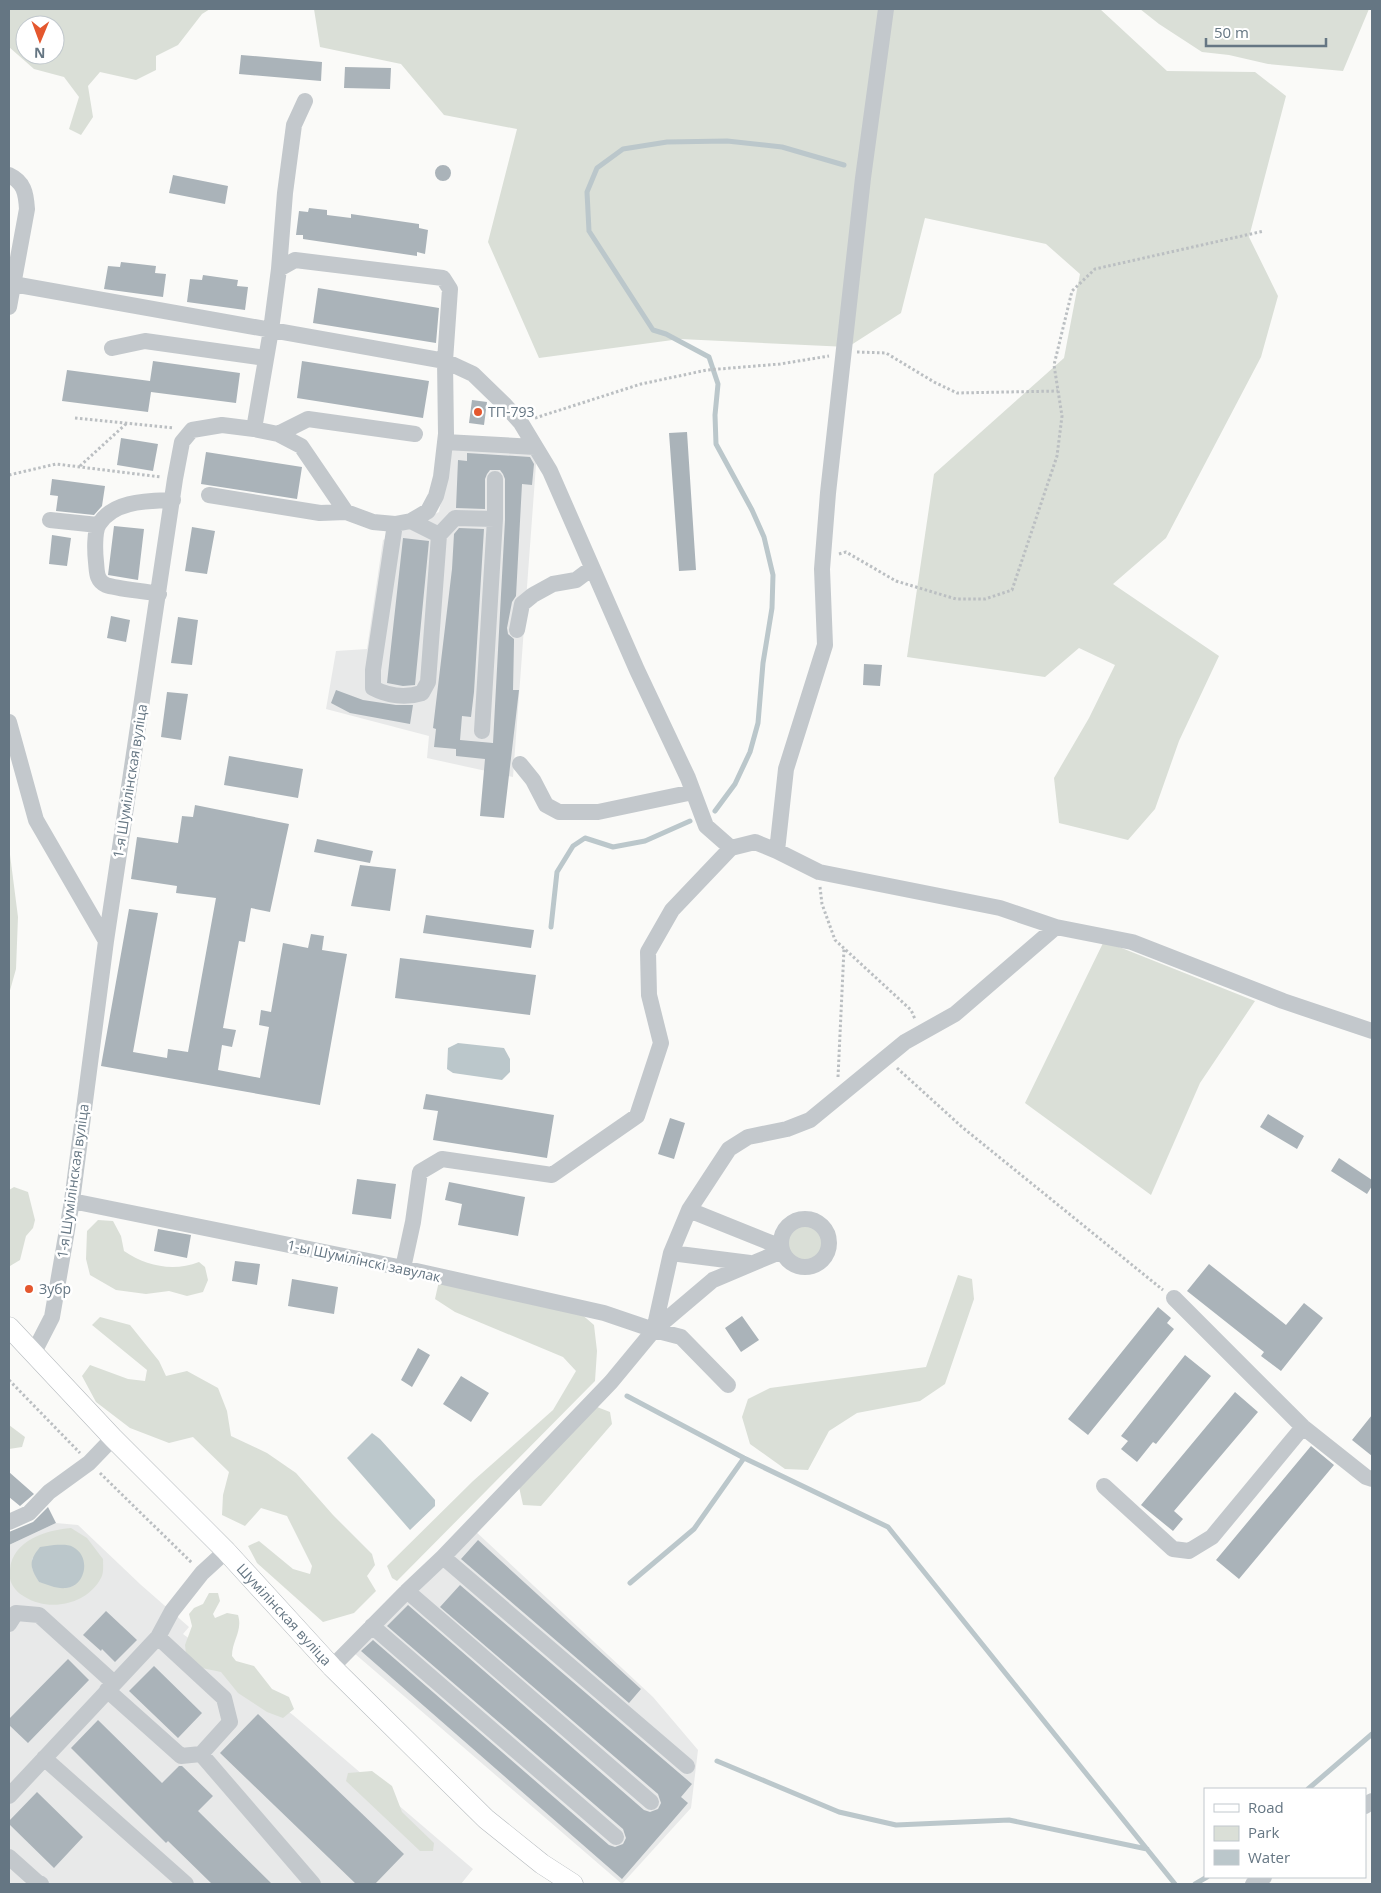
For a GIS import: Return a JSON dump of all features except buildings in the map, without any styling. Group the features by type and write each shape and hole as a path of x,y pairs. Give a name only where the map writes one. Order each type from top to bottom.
{"main road":[{"name":"Шумілінская вуліца","path":"9,1327 113,1438 226,1551 332,1667 486,1819 542,1864 573,1884"}],"street":[{"path":"777,851 786,769 825,645 822,569 828,493 863,178 886,9"},
{"path":"254,429 271,330 279,269 284,193 294,125 305,101"},
{"path":"9,175 18,180 26,193 27,209 9,307"},
{"path":"279,269 295,260 444,278 450,289 445,361 445,442 441,477 436,496 428,511 403,522"},
{"path":"13,284 445,361 473,374 521,423 550,471 693,792 706,826 731,848"},
{"path":"112,348 145,340 266,358"},
{"path":"278,434 308,420 415,434"},
{"path":"192,430 222,425 254,429 278,434 301,446 346,512"},
{"name":"1-я Шумілінская вуліца","path":"34,1352 52,1317 72,1201 106,941 175,479 182,442 192,430"},
{"path":"445,442 535,447"},
{"path":"482,731 495,519 495,480"},
{"path":"209,495 320,513 346,512 374,522 403,522 439,535"},
{"path":"159,594 104,584 97,577 95,548 98,525 110,513 122,506 143,501 173,500"},
{"path":"403,522 373,670 373,688 381,692 409,696 422,693 428,682 439,535 455,518 495,519"},
{"path":"50,520 98,525"},
{"path":"517,630 522,604 533,595 554,584 576,580 592,568"},
{"path":"9,722 36,820 106,941"},
{"path":"520,764 533,780 546,805 559,812 598,812 693,792"},
{"path":"404,1268 420,1172 442,1159 552,1175 637,1116 661,1043 649,995 648,952 672,910 731,848 754,842 819,872 1000,908 1056,927 1132,942 1283,1001 1372,1031"},
{"path":"654,1330 671,1253 689,1210 729,1149 748,1137 787,1129 810,1120 905,1042 955,1014 1056,927"},
{"name":"1-ы Шумілінскі завулак","path":"72,1201 404,1268 604,1313 681,1337 728,1385"},
{"path":"332,1667 444,1557 611,1382 654,1330 713,1280 782,1249 689,1210"},
{"path":"671,1253 752,1264"},
{"path":"1174,1298 1303,1427 1372,1479"},
{"path":"1104,1486 1173,1549 1189,1551 1212,1537 1303,1427"},
{"path":"9,1522 29,1512 48,1492 90,1463 113,1438"},
{"path":"9,1796 158,1637 172,1611 202,1572 226,1551"},
{"path":"444,1557 687,1766"},
{"path":"408,1591 651,1802"},
{"path":"9,1624 16,1614 39,1615 181,1756 201,1754 230,1722 224,1698 158,1637"},
{"path":"372,1626 616,1837"},
{"path":"201,1754 313,1884"},
{"path":"44,1758 186,1884"},
{"path":"9,1857 37,1882 42,1884"}],"path":[{"path":"822,569 833,555 846,552 896,581 956,599 985,599 1012,590 1058,456 1062,416 1054,365 1072,292 1095,269 1264,231"},
{"path":"521,423 641,384 707,370 780,364 862,351 886,353 934,382 957,393 1058,391"},
{"path":"75,418 192,430"},
{"path":"80,467 126,423"},
{"path":"9,475 56,464 175,479"},
{"path":"819,872 822,904 836,940 911,1010 920,1034"},
{"path":"837,1098 844,948"},
{"path":"886,1058 962,1127 1174,1298"},
{"path":"9,1380 90,1463 202,1572"}],"shaded area":[{"path":"452,444 537,451 513,777 427,758 429,736 326,709 336,651 367,649 383,540 439,512"},
{"path":"56,1523 78,1525 189,1627 183,1634 293,1715 473,1869 461,1884 9,1884 9,1545"},
{"path":"473,1529 653,1697 698,1750 691,1808 622,1884 354,1653"}],"green space":[{"path":"9,9 210,9 202,14 178,45 156,56 156,70 136,80 100,72 88,86 93,117 81,135 69,129 79,97 64,77 34,69 29,65 65,65 65,15 15,15 15,52 9,47"},
{"path":"314,9 1100,9 1167,71 1255,72 1286,96 1249,237 1278,296 1261,357 1166,538 1113,584 1219,656 1179,741 1155,809 1128,840 1059,823 1054,778 1089,718 1115,665 1079,648 1045,677 907,657 934,474 1064,358 1080,274 1046,244 925,218 901,313 848,347 680,339 539,358 488,242 517,129 444,115 401,64 320,47"},
{"path":"1140,9 1369,9 1343,71 1268,64 1229,55 1202,52"},
{"path":"9,847 18,917 16,969 9,994"},
{"path":"1104,941 1255,1001 1200,1083 1151,1195 1025,1103"},
{"path":"14,1187 28,1192 35,1220 33,1228 26,1236 20,1260 9,1266 9,1190"},
{"path":"98,1220 113,1221 121,1236 124,1251 141,1260 151,1264 170,1267 179,1267 199,1262 205,1267 208,1280 203,1292 187,1296 169,1291 146,1294 116,1290 90,1275 86,1259 87,1231"},
{"path":"805,1226 817,1231 822,1243 817,1255 805,1260 793,1255 788,1243 793,1231"},
{"path":"958,1275 972,1279 974,1299 945,1384 920,1401 857,1413 829,1431 808,1470 785,1469 750,1444 742,1417 748,1399 770,1388 926,1367"},
{"path":"439,1281 579,1312 594,1325 597,1351 595,1381 397,1581 392,1578 387,1566 473,1481 553,1410 576,1371 563,1357 455,1312 435,1299"},
{"path":"100,1317 130,1325 159,1361 166,1376 187,1371 218,1388 227,1411 231,1436 267,1453 296,1473 333,1515 372,1554 375,1565 367,1576 376,1591 354,1613 323,1622 257,1563 248,1546 259,1541 293,1569 310,1574 312,1566 287,1516 261,1508 245,1526 222,1515 223,1495 229,1472 193,1437 169,1443 130,1428 96,1402 82,1376 90,1365 128,1379 145,1381 147,1370 92,1325"},
{"path":"597,1407 610,1412 612,1424 541,1506 523,1505 519,1487"},
{"path":"9,1425 25,1437 22,1447 9,1449"},
{"path":"71,1528 87,1538 103,1559 102,1576 95,1587 77,1600 56,1605 35,1602 19,1593 12,1585 10,1569 12,1559 24,1544 32,1539 41,1534","holes":["32,1558 75,1585 67,1588 39,1582 32,1569"]},
{"path":"209,1593 218,1593 220,1601 213,1614 215,1618 227,1613 238,1615 239,1626 232,1656 236,1661 254,1666 272,1689 289,1697 294,1709 283,1718 267,1712 238,1693 221,1672 202,1668 186,1654 185,1645 192,1626 189,1614 194,1608 203,1604"},
{"path":"372,1771 392,1786 402,1812 434,1843 433,1851 420,1851 346,1781 348,1773"}],"water":[{"path":"458,1043 504,1048 510,1059 510,1072 502,1080 453,1073 447,1069 448,1048"},
{"path":"372,1433 380,1439 435,1500 435,1506 410,1530 347,1458"},
{"path":"54,1545 71,1546 83,1557 84,1571 82,1577 73,1586 59,1588 39,1582 32,1568 32,1561 40,1547"}],"waterway":[{"path":"715,811 735,784 750,752 758,723 763,663 772,608 773,575 764,537 752,510 716,444 715,415 718,384 709,357 666,334 653,330 589,231 587,192 597,168 623,149 667,142 727,141 782,147 844,165"},
{"path":"551,927 557,872 573,846 585,838 613,847 645,841 690,821"},
{"path":"627,1396 744,1458 888,1527 1175,1884"},
{"path":"630,1583 694,1529 744,1458"},
{"path":"1309,1788 1372,1734"},
{"path":"717,1761 839,1812 896,1825 1009,1820 1147,1849"},
{"path":"1195,1884 1205,1878"}],"place":[{"name":"ТП-793","path":"478,412"},
{"name":"Зубр","path":"29,1289"}]}
